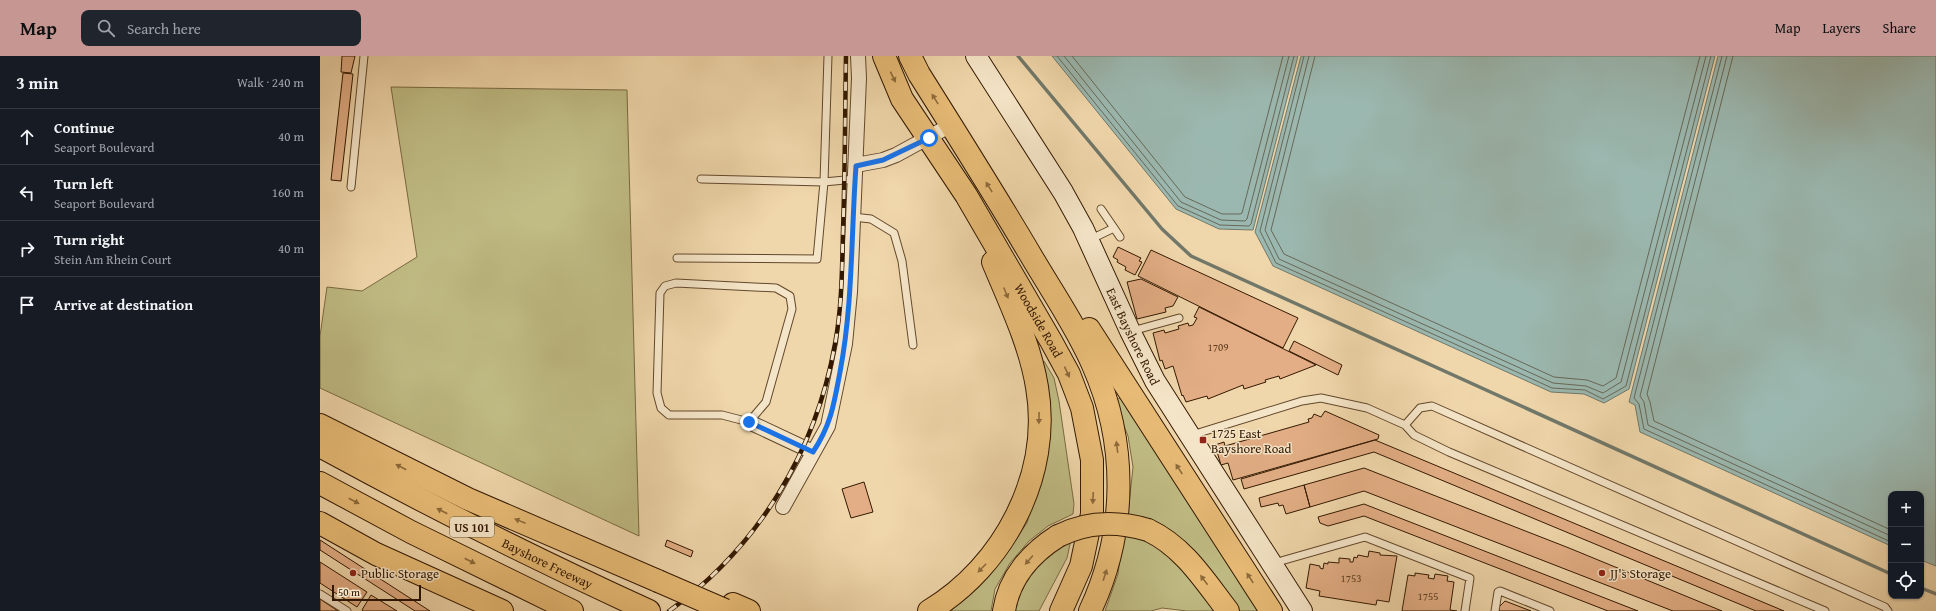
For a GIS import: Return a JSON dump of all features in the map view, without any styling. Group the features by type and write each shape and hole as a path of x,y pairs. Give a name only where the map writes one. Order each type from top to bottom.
{"highway":[{"name":"Woodside Road","path":"884,56 902,99 929,138 985,226 1060,357 1076,390 1087,425 1093,479 1092,514 1081,566 1061,611"},
{"name":"Woodside Road","path":"910,56 919,74 1009,220 1083,345 1100,381 1112,419 1119,471 1118,517 1106,574 1090,611"},
{"path":"929,611 953,594 974,576 995,553 1005,537 1022,504 1029,484 1034,464 1039,425 1037,389 1023,334 976,223 949,169"},
{"path":"1009,220 1060,283 1271,611"},
{"path":"320,425 462,496 734,609"},
{"name":"Bayshore Freeway","path":"320,446 426,504 649,611"},
{"name":"US 101","path":"320,483 411,532 572,611"},
{"path":"320,523 376,554 408,575 471,611"},
{"path":"1004,611 1012,585 1026,563 1046,544 1058,536 1081,526 1095,524 1122,524 1148,530 1172,544 1183,554 1228,611"},
{"path":"376,554 502,611"}],"street":[{"path":"783,507 828,426 845,344 850,292 858,56"},
{"name":"East Bayshore Road","path":"976,56 1063,192 1089,240 1130,331 1155,381 1188,436 1302,611"},
{"path":"855,172 929,138 951,125"},
{"path":"749,422 813,452"}],"lane":[{"path":"351,187 364,56"},
{"path":"677,258 817,259 824,182 828,56"},
{"path":"701,179 824,182 855,172"},
{"path":"1101,209 1120,237"},
{"path":"853,217 871,219 894,233 902,261 913,345"},
{"path":"1089,240 1114,228"},
{"path":"676,283 776,288 790,296 792,309 766,402 749,422 722,415 669,415 661,408 657,393 660,293 665,286 676,283"},
{"path":"1130,331 1178,318"},
{"path":"1188,436 1302,401 1321,398 1367,408 1405,425 1414,435 1449,452 1825,611"},
{"path":"1405,425 1420,408 1432,406 1885,607 1888,611"},
{"path":"1271,563 1365,537 1470,578 1465,611"},
{"path":"1495,611 1498,592 1500,591 1550,611"},
{"path":"320,594 347,611"}],"shaded area":[{"path":"391,87 627,90 639,536 320,388 320,336 327,287 362,291 417,257"},
{"path":"1044,361 1054,378 1059,401 1074,504 1073,514 1048,526 1029,541 1010,563 995,589 991,611 950,611 969,595 1002,558 1027,523 1039,475 1039,363"},
{"path":"1122,397 1261,611 1236,611 1162,528 1128,514 1133,467 1128,436 1114,401"},
{"path":"1123,533 1166,548 1216,611 1187,611 1162,608 1151,611 1105,611 1118,574"},
{"path":"1072,535 1067,558 1039,611 1008,611 1031,565"}],"water":[{"path":"1052,56 1298,56 1253,230 1219,229 1176,209"},
{"path":"1301,56 1715,56 1629,389 1604,403 1584,394 1551,392 1273,266 1255,232"},
{"path":"1718,56 1936,56 1936,566 1924,561 1924,491 1888,491 1888,545 1640,432 1635,405 1629,402"}],"building":[{"path":"342,56 355,56 351,73 341,72"},
{"path":"343,73 353,74 341,181 331,180"},
{"path":"1118,247 1141,258 1139,261 1142,262 1135,275 1125,270 1126,267 1117,262 1118,260 1113,257"},
{"path":"1151,250 1298,318 1283,348 1138,276"},
{"path":"1141,279 1178,297 1173,306 1165,308 1166,312 1137,319 1127,282"},
{"path":"1199,307 1316,365 1280,379 1279,376 1244,389 1243,385 1208,399 1207,396 1186,402 1183,395 1182,396 1173,366 1165,369 1162,360 1160,361 1153,333 1164,330 1165,333 1179,329 1178,326 1188,323 1189,326 1193,325 1197,318 1194,317"},
{"path":"1294,341 1342,365 1338,375 1289,351"},
{"path":"1325,411 1379,435 1378,439 1233,480 1228,463 1221,465 1215,445 1224,442 1225,446 1309,422 1308,419 1312,418 1314,414 1321,417"},
{"path":"1375,440 1784,611 1756,611 1374,452 1244,489 1241,479"},
{"path":"1364,468 1569,548 1722,611 1673,611 1364,491 1310,507 1304,485"},
{"path":"864,482 873,512 851,518 842,489"},
{"path":"1304,485 1310,507 1286,514 1283,505 1279,506 1278,503 1261,507 1259,498"},
{"path":"1364,504 1638,611 1608,611 1364,516 1328,526 1320,523 1318,517"},
{"path":"320,540 430,611 415,611 320,550"},
{"path":"667,540 693,551 691,557 665,546"},
{"path":"1369,551 1380,553 1380,555 1397,556 1389,602 1377,600 1376,605 1319,596 1320,591 1306,588 1310,564 1320,566 1320,568 1323,569 1324,563 1339,563 1339,558 1350,559 1350,562 1353,562 1354,557 1357,558 1358,555 1368,557"},
{"path":"320,562 367,592 357,607 320,583"},
{"path":"1415,573 1429,575 1428,578 1434,579 1435,574 1448,576 1447,581 1454,582 1450,610 1457,611 1402,611 1408,575 1415,576"},
{"path":"371,595 397,611 363,611 362,610"},
{"path":"320,599 338,611 320,611"},
{"path":"1505,601 1531,611 1499,611 1499,607"}],"waterway":[{"path":"1018,56 1162,229 1191,256 1888,573"},
{"path":"1924,589 1936,594"}],"railway":[{"path":"669,611 701,586 730,558 756,527 778,494 798,459 814,422 826,384 835,344 839,316 844,187 846,56"}],"place":[{"name":"1725 East Bayshore Road","path":"1203,440"},
{"name":"Public Storage","path":"353,573"},
{"name":"JJ's Storage","path":"1602,573"}],"route":[{"path":"749,422 813,452 821,440 828,426 832,412 845,344 850,292 856,166 883,160 929,138"}]}
